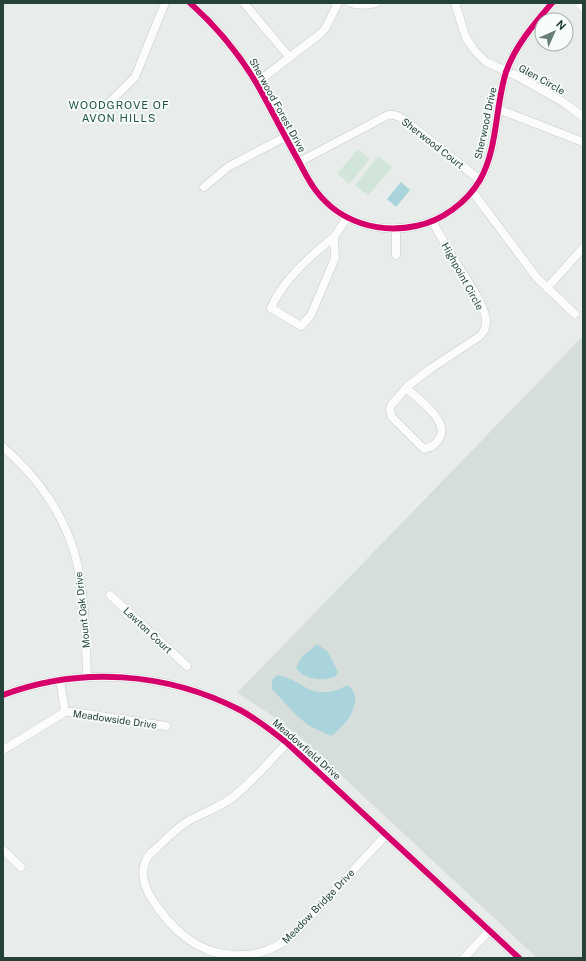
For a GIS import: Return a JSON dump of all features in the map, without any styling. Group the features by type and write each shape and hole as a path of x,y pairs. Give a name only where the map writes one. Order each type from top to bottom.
{"main road":[{"path":"580,3 583,6"}],"street":[{"path":"108,105 135,77 165,3"},
{"name":"Sherwood Forest Drive","path":"190,3 226,41 241,60 256,83 317,193 347,218"},
{"path":"244,3 290,58"},
{"path":"256,83 320,34 325,29 338,3"},
{"path":"351,3 357,5 368,5 376,3"},
{"name":"Glen Circle","path":"455,3 466,38 475,52 486,62 563,102 583,117"},
{"name":"Sherwood Drive","path":"347,218 376,227 396,229 420,225 432,221 451,210 472,190 480,180 489,157 507,72 520,43 552,3"},
{"path":"498,109 583,142"},
{"name":"Sherwood Court","path":"299,162 388,115 394,115 400,116 480,180"},
{"path":"204,187 228,167 285,137"},
{"path":"472,190 536,278 575,314"},
{"path":"334,237 335,258 311,315 301,326 271,308 276,296 282,288 319,248 334,237 347,218"},
{"name":"Highpoint Circle","path":"406,388 433,413 443,430 438,441 428,448 424,449 391,416 390,409 392,404 406,388 430,369 480,336 485,330 487,321 470,284 432,221"},
{"path":"396,229 396,255"},
{"path":"546,288 583,248"},
{"name":"Mount Oak Drive","path":"3,447 29,472 47,495 61,519 73,549 78,566 83,598 87,677"},
{"name":"Lawton Court","path":"110,595 186,666"},
{"name":"Meadowfield Drive","path":"3,695 19,689 60,680 87,677 125,677 180,687 240,710 287,743 519,958"},
{"path":"60,680 65,712"},
{"name":"Meadowside Drive","path":"3,750 65,712 166,726"},
{"name":"Meadow Bridge Drive","path":"287,743 234,796 215,808 186,822 174,831 148,856 143,870 146,889 162,913 179,933 198,946 217,954 230,957 248,955 275,948 295,933 386,835"},
{"path":"3,850 20,867"},
{"path":"464,958 489,931"}],"shaded area":[{"path":"583,336 583,958 537,958 300,737 270,714 237,693"}],"green space":[{"path":"358,149 370,159 349,184 337,174"},
{"path":"378,156 392,167 368,196 355,185"}],"water":[{"path":"401,182 410,190 396,207 387,199"},
{"path":"317,644 328,652 338,672 336,676 326,679 314,679 304,675 296,668 302,657"},
{"path":"277,675 284,676 314,691 320,692 338,690 348,685 354,692 355,699 349,718 331,736 308,725 295,714 272,689 272,680"}],"cycle path":[{"path":"190,3 218,31 235,51 250,73 317,192 337,211 349,218 374,227 388,228 416,226 435,220 461,203 475,188 486,168 490,155 502,85 510,62 520,44 552,3"},
{"path":"3,695 32,686 62,680 92,677 123,677 153,681 183,688 212,697 240,710 258,721 287,743 519,958"}],"district":[{"name":"WOODGROVE OF AVON HILLS","path":"119,111"}]}
